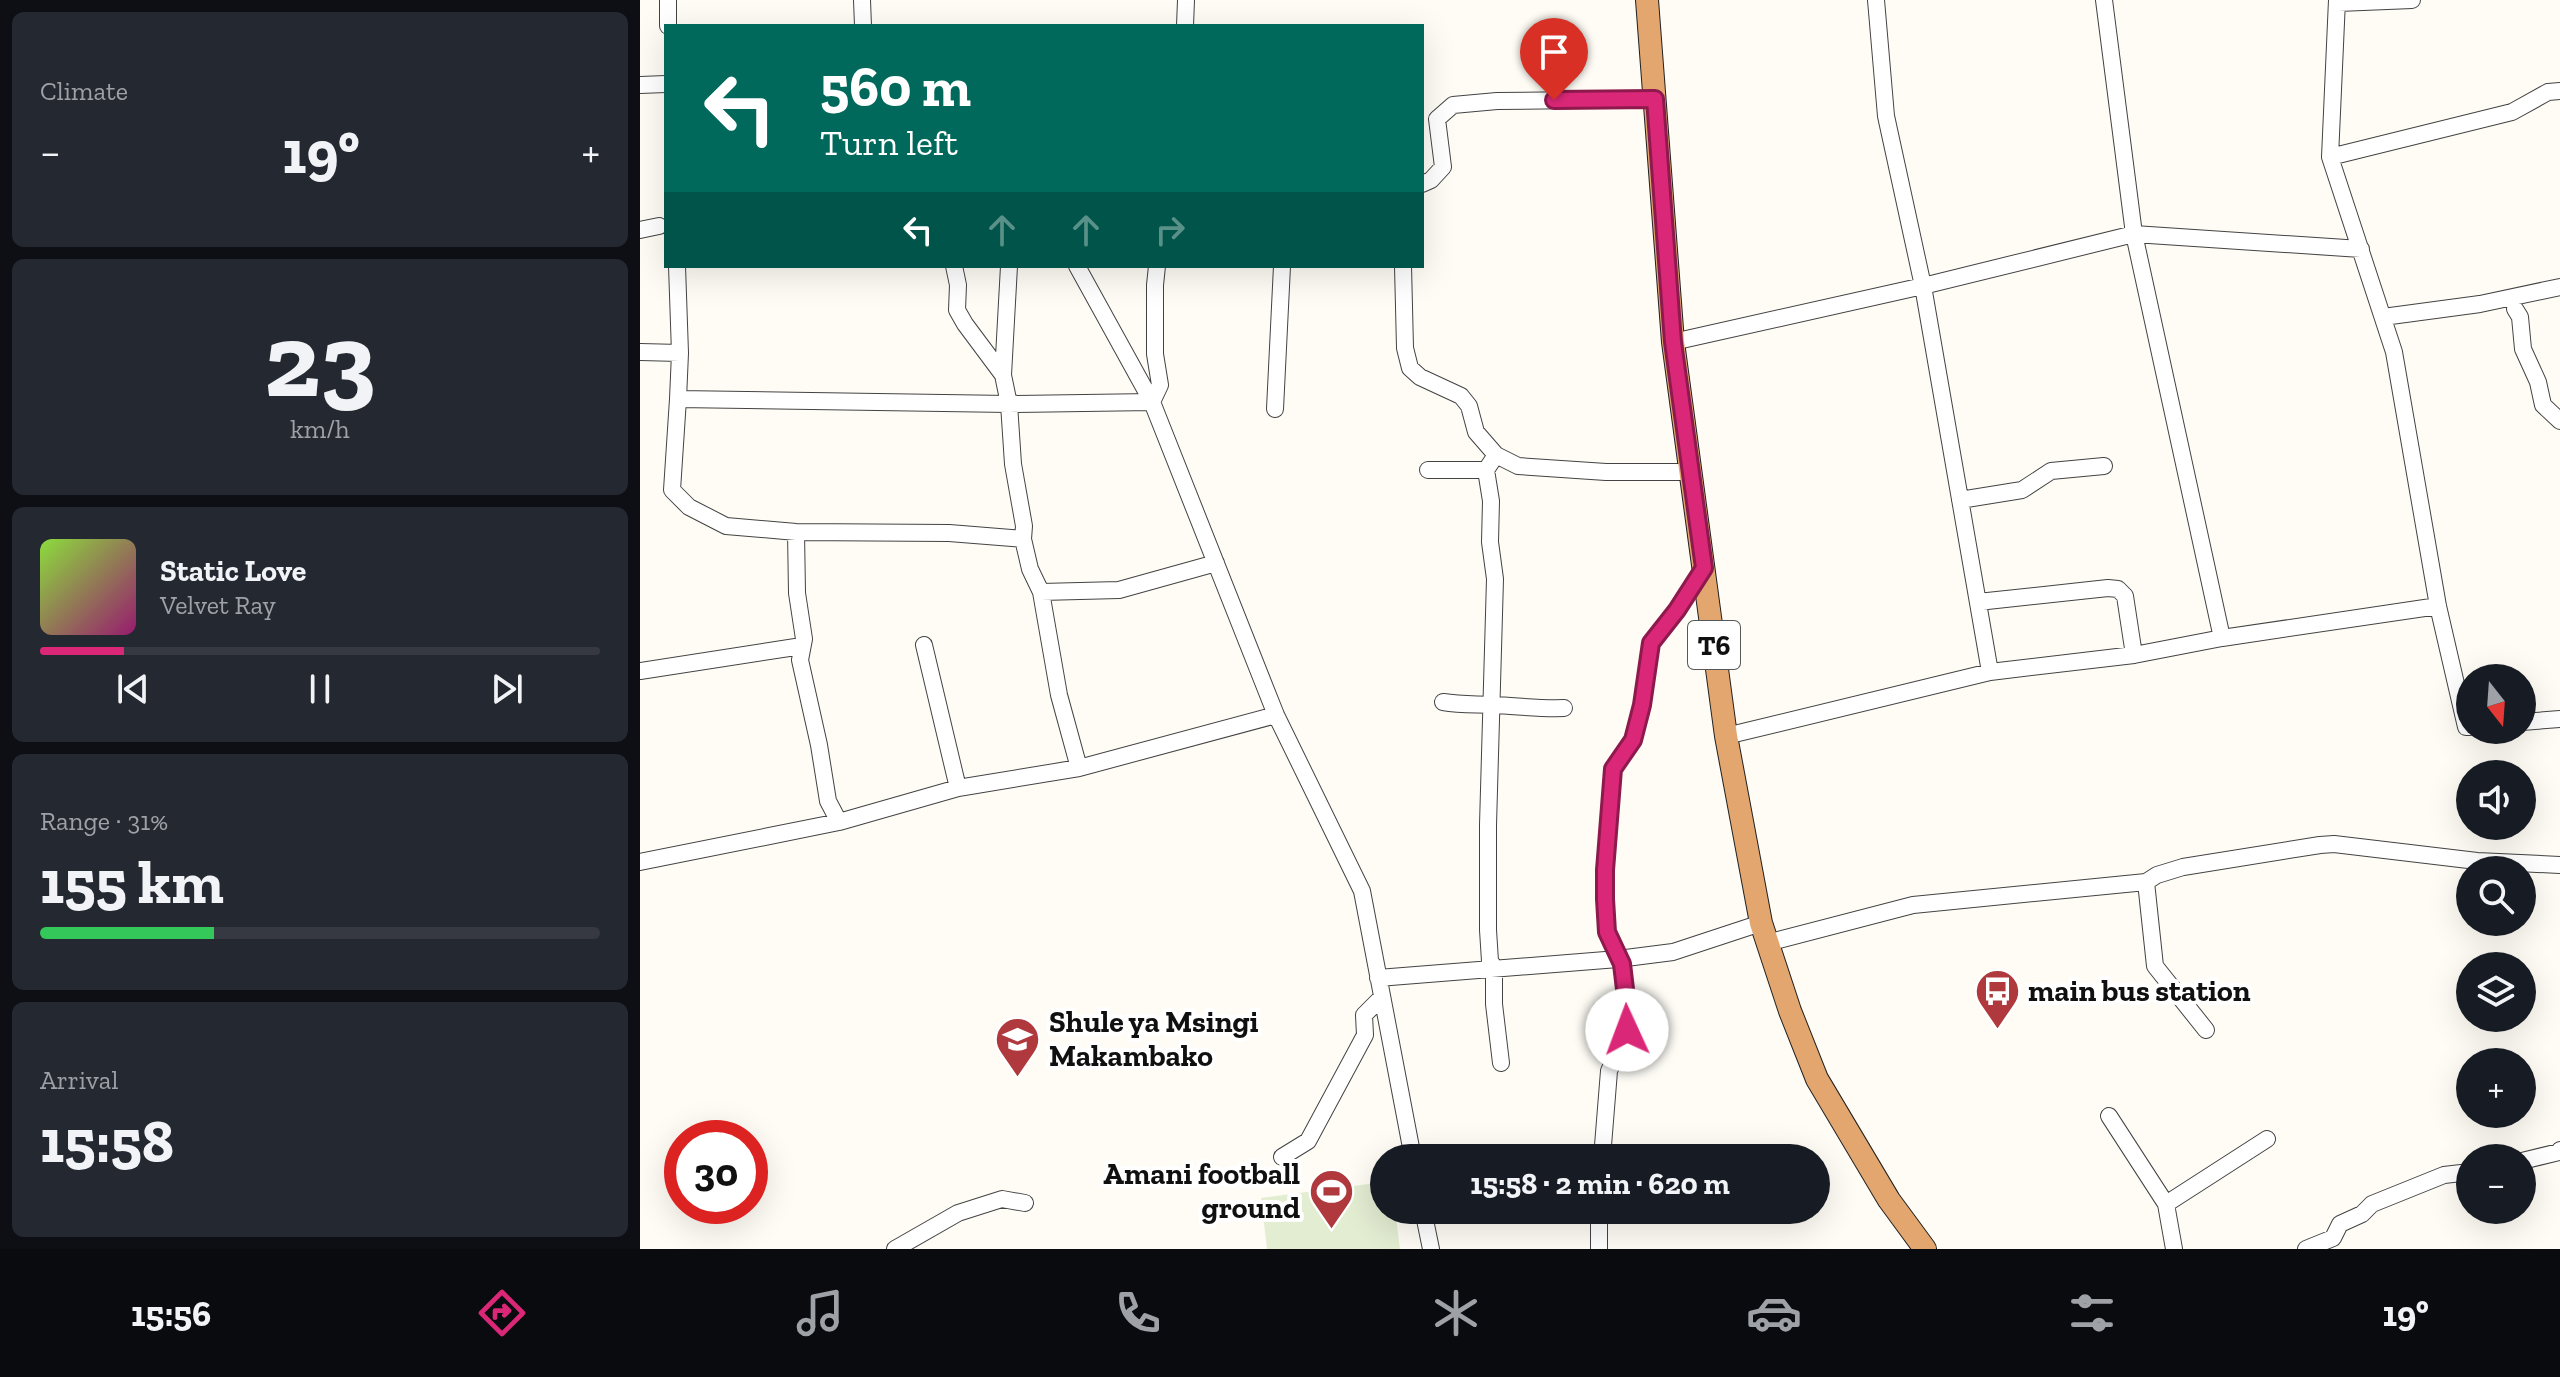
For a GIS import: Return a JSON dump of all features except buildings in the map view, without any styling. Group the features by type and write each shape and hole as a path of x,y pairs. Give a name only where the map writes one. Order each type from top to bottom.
{"highway":[{"name":"T6","path":"1647,0 1673,342 1726,736 1764,933 1817,1079 1889,1200 1925,1249"}],"street":[{"path":"668,0 668,24"},
{"path":"862,0 863,24"},
{"path":"1185,24 1186,0"},
{"path":"1876,0 1886,116 1923,286 1990,672"},
{"path":"2104,0 2134,234 2222,638"},
{"path":"2412,0 2337,1 2330,157 2394,352 2438,606 2456,684"},
{"path":"640,85 664,84"},
{"path":"2330,157 2512,112 2548,92 2560,91"},
{"path":"1424,183 1443,167 1437,119 1453,105 1497,101 1655,99"},
{"path":"640,230 659,226"},
{"path":"1673,342 1923,286 2134,234 2361,249"},
{"path":"677,268 680,353 672,490 689,507 726,526 796,532 949,533 1023,539"},
{"path":"954,268 958,285 957,310 1003,375"},
{"path":"1009,268 1003,375 1024,526 1023,539 1030,569 1041,592 1059,695 1079,768"},
{"path":"1078,268 1152,402 1276,715 1362,891 1410,1144"},
{"path":"1152,402 1160,385 1155,354 1157,268"},
{"path":"1275,409 1282,268"},
{"path":"1403,268 1405,348 1410,368 1420,377 1461,396 1469,406 1476,432 1496,455 1518,466 1606,472 1691,472"},
{"path":"2383,317 2480,304 2560,287"},
{"path":"2515,309 2520,317 2523,349 2538,382 2543,405 2560,421"},
{"path":"640,352 680,353"},
{"path":"678,399 1009,404 1152,402"},
{"path":"1496,455 1486,470 1491,501 1490,542 1495,579 1488,915 1501,1063"},
{"path":"1960,500 2022,490 2051,471 2104,466"},
{"path":"1428,470 1486,470"},
{"path":"796,532 797,593 804,639 800,660 828,801 839,822"},
{"path":"1041,592 1119,590 1216,563"},
{"path":"1603,1144 1609,1071 1627,1030 1622,964 1607,932 1605,899 1613,769 1633,740 1642,705 1651,643 1704,568"},
{"path":"1978,602 2118,589 2125,596 2134,655"},
{"path":"1726,736 1990,672 2134,655 2222,638 2438,606"},
{"path":"924,645 958,788"},
{"path":"640,671 802,646"},
{"path":"1443,702 1466,706 1564,708"},
{"path":"640,862 839,822 958,788 1079,768 1276,715"},
{"path":"2536,721 2560,719"},
{"path":"1378,978 1673,952 1913,905 2146,882 2183,867 2320,845 2477,861 2560,865"},
{"path":"2146,882 2155,966 2206,1030"},
{"path":"1282,1157 1308,1141 1365,1035 1364,1015 1382,997"},
{"path":"2109,1116 2166,1204 2174,1249"},
{"path":"2166,1204 2267,1139"},
{"path":"2536,1158 2560,1150"},
{"path":"2306,1249 2333,1238 2340,1224 2362,1214 2372,1204 2444,1175 2456,1174"},
{"path":"895,1249 958,1213 1002,1199 1025,1203"},
{"path":"1426,1224 1431,1249"},
{"path":"1599,1224 1599,1249"}],"green space":[{"name":"Amani football ground","path":"1370,1184 1370,1224 1397,1224 1400,1249 1267,1249 1261,1198"}],"place":[{"name":"main bus station","path":"1997,1030"},
{"name":"Shule ya Msingi Makambako","path":"1018,1078"},
{"name":"Amani football ground","path":"1331,1230"}],"route":[{"path":"1554,100 1655,99 1673,342 1704,568 1651,643 1642,705 1633,740 1613,769 1605,899 1607,932 1622,964 1627,1030"}]}
